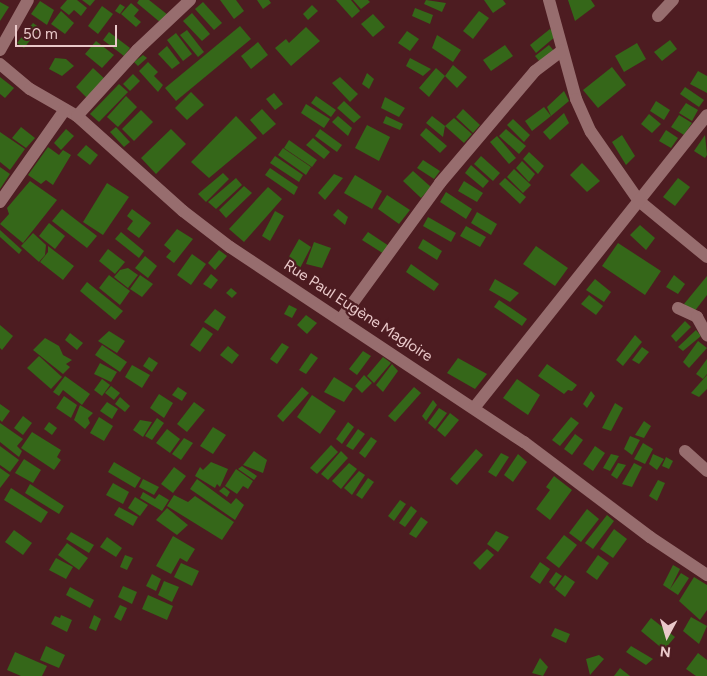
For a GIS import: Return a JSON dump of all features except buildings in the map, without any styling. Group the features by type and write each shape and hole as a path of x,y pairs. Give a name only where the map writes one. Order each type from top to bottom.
{"street":[{"path":"0,50 28,0"},
{"path":"77,116 137,50 190,0"},
{"path":"549,0 576,99 591,132 639,201 707,257"},
{"path":"658,16 674,0"},
{"path":"341,319 440,183 536,71 562,51"},
{"name":"Rue Paul Eugène Magloire","path":"0,64 64,111 77,116 214,236 474,408 650,537 707,575"},
{"path":"0,202 64,111"},
{"path":"474,408 707,115"},
{"path":"678,308 697,317 707,335"},
{"path":"685,451 707,471"}]}
